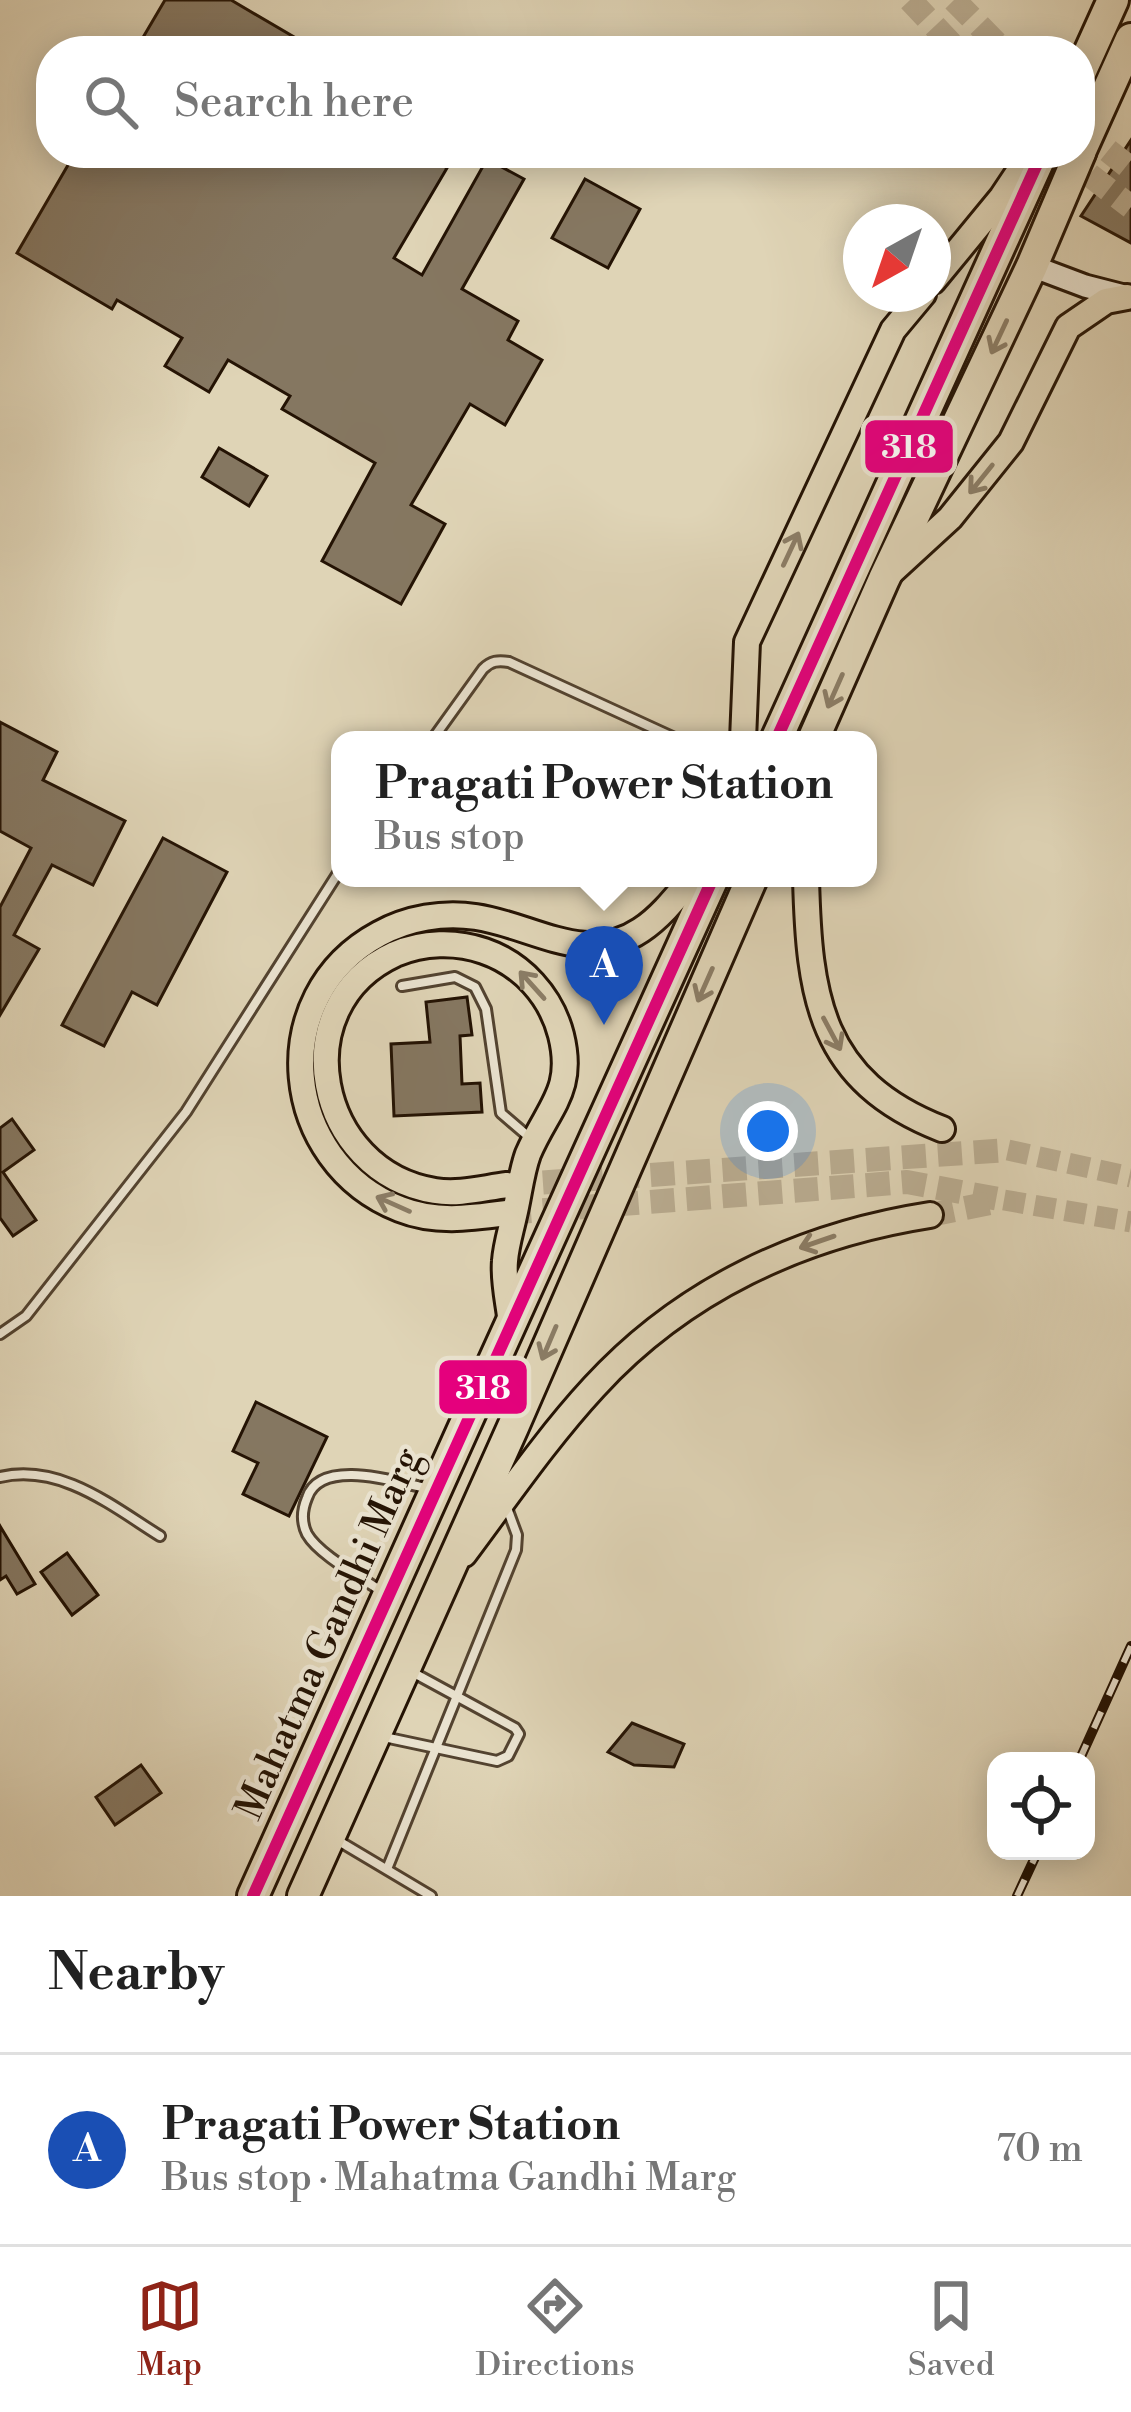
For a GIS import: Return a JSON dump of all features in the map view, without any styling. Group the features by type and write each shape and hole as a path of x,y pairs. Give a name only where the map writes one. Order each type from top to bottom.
{"highway":[{"path":"1095,40 1113,0"},
{"path":"1095,120 1131,40"},
{"path":"780,731 1035,168"},
{"path":"817,731 1074,168"},
{"name":"Mahatma Gandhi Marg","path":"253,1896 709,887"},
{"path":"304,1896 748,887"}],"main road":[{"path":"951,259 1021,168"},
{"path":"1032,266 1129,297"},
{"path":"884,579 950,518 1010,442 1068,328 1106,301 1129,297"},
{"path":"743,731 747,642 893,330 908,312"},
{"path":"507,1213 461,1219 422,1216 368,1192 337,1165 314,1130 302,1090 301,1048 320,992 359,946 416,919 478,917 559,941 601,945 643,929 683,887"},
{"path":"806,887 809,965 827,1027 850,1065 882,1096 942,1129"},
{"path":"507,1185 452,1192 416,1186 383,1171 356,1147 336,1114 326,1077 333,1021 350,989 389,957 438,944 472,947 504,959 542,994 563,1041 561,1093 527,1156 505,1262 511,1324"},
{"path":"443,1582 595,1385 646,1337 704,1295 775,1257 851,1231 930,1215"}],"lane":[{"path":"438,731 483,669 498,661 659,731"},
{"path":"0,1334 26,1316 186,1112 331,884"},
{"path":"402,986 455,976 475,987 486,1009 501,1114 535,1142"},
{"path":"387,1595 320,1548 308,1534 302,1516 308,1492 321,1478 345,1475 434,1490"},
{"path":"0,1477 50,1476 82,1488 160,1536"},
{"path":"387,1869 518,1545 505,1501"},
{"path":"375,1735 501,1761 519,1734 518,1729 458,1694 405,1669"},
{"path":"330,1836 431,1896"}],"building":[{"path":"165,0 231,0 292,36 144,36"},
{"path":"1131,140 1131,243 1081,216"},
{"path":"66,168 447,168 394,258 422,275 482,168 504,168 524,179 462,289 518,321 508,340 542,360 505,425 470,404 411,505 445,524 401,604 322,561 375,463 282,409 290,396 228,360 209,392 165,366 182,338 117,300 112,309 17,253"},
{"path":"585,179 640,209 608,268 552,238"},
{"path":"219,448 267,476 249,506 202,477"},
{"path":"0,722 57,752 43,780 125,821 93,885 52,865 14,935 39,949 0,1015 0,907 31,848 0,831"},
{"path":"163,838 227,872 157,1005 132,992 104,1046 62,1025"},
{"path":"467,997 472,1035 460,1036 462,1084 480,1083 482,1112 394,1116 391,1044 430,1042 426,1002"},
{"path":"12,1119 34,1150 3,1172 36,1220 13,1236 0,1218 0,1128"},
{"path":"256,1402 327,1437 289,1516 243,1494 258,1463 233,1451"},
{"path":"0,1526 35,1584 17,1594 6,1576 0,1580"},
{"path":"67,1553 98,1595 72,1615 41,1572"},
{"path":"632,1723 684,1744 674,1767 634,1765 608,1752"},
{"path":"141,1765 161,1793 115,1825 96,1797"}],"tunnel":[{"path":"910,0 944,36"},
{"path":"954,0 989,36"},
{"path":"1095,140 1131,169"},
{"path":"1080,168 1131,207"},
{"path":"1008,1150 1131,1177"},
{"path":"507,1185 1008,1150"},
{"path":"507,1213 907,1182 1004,1200"},
{"path":"1004,1200 1131,1222"},
{"path":"930,1215 990,1203"}],"railway":[{"path":"1083,1752 1131,1646"},
{"path":"1017,1896 1034,1860"}],"transit line":[{"name":"318","path":"780,731 1035,168"},
{"name":"318","path":"253,1896 709,887"}],"place":[{"name":"Pragati Power Station","path":"604,1025"}]}
